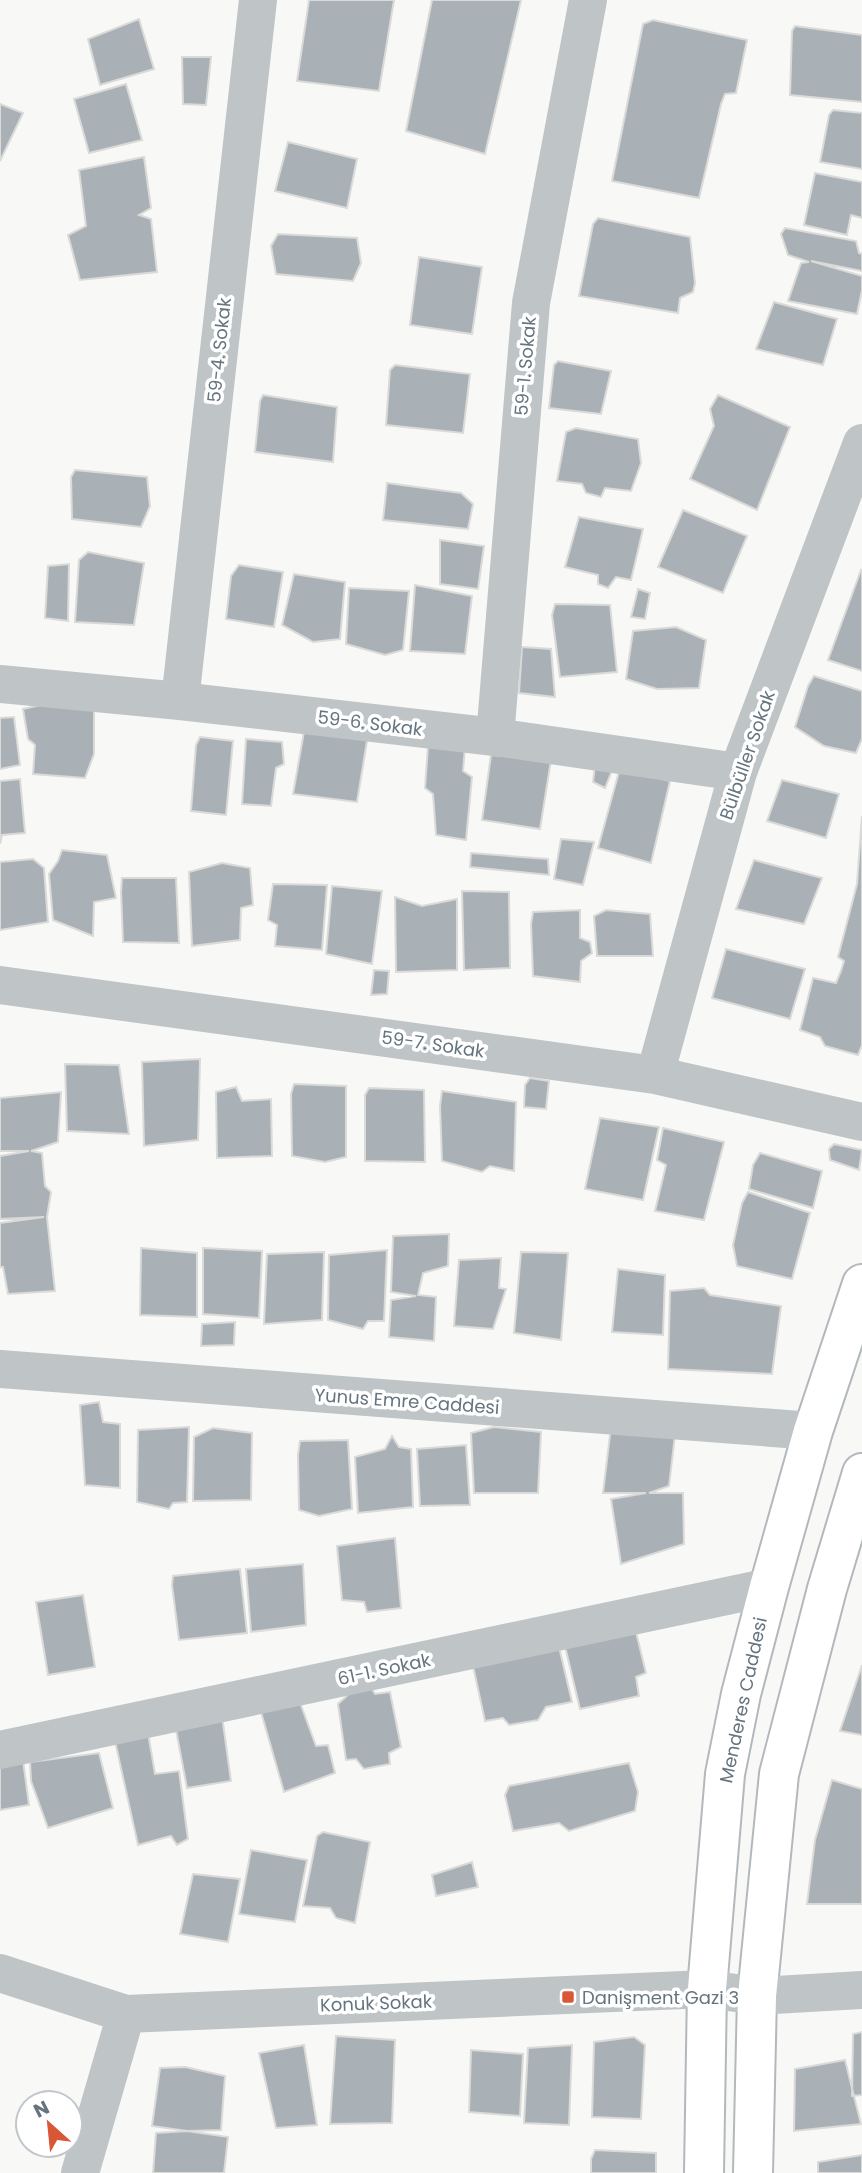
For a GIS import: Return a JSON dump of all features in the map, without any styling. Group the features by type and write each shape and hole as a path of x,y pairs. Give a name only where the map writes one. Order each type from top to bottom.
{"main road":[{"name":"Menderes Caddesi","path":"704,2173 707,1989 725,1774 741,1694 769,1587 813,1431 862,1284"},
{"path":"752,2173 757,1996 779,1774 827,1589 862,1473"}],"street":[{"name":"59-4. Sokak","path":"180,701 258,0"},
{"name":"59-1. Sokak","path":"495,737 531,303 588,0"},
{"name":"Bülbüller Sokak","path":"655,1074 738,772 862,443"},
{"name":"59-6. Sokak","path":"0,684 180,701 495,737 738,772"},
{"name":"59-7. Sokak","path":"0,985 655,1074 862,1122"},
{"name":"Yunus Emre Caddesi","path":"0,1369 813,1431"},
{"name":"61-1. Sokak","path":"0,1751 769,1587"},
{"name":"Konuk Sokak","path":"0,1973 126,2014 707,1989 757,1996 862,1990"},
{"path":"80,2173 126,2014"}],"building":[{"path":"309,0 394,0 379,91 297,81"},
{"path":"432,0 521,0 485,154 406,131"},
{"path":"139,19 154,69 100,85 88,39"},
{"path":"653,20 747,40 736,93 725,94 721,104 699,198 612,181 643,24"},
{"path":"795,26 862,35 862,102 790,95 792,31"},
{"path":"182,57 211,57 206,105 183,104"},
{"path":"126,84 142,140 89,153 74,99"},
{"path":"0,104 23,113 0,161"},
{"path":"833,110 862,113 862,169 820,162 829,115"},
{"path":"288,142 357,159 347,208 275,191"},
{"path":"144,157 151,208 139,215 151,219 157,272 80,280 68,235 86,226 79,170"},
{"path":"815,173 862,182 862,218 851,215 847,235 804,225"},
{"path":"598,218 690,237 695,283 693,292 680,298 678,313 579,296 593,224"},
{"path":"785,228 856,241 859,253 862,254 862,271 811,261 862,276 857,314 788,301 801,263 809,262 788,255 781,234"},
{"path":"278,234 357,238 361,263 353,281 276,274 271,246"},
{"path":"419,257 482,267 472,334 410,325"},
{"path":"774,302 837,319 823,365 756,349"},
{"path":"558,361 611,371 601,414 549,408 554,365"},
{"path":"395,365 470,374 463,433 386,425 390,370"},
{"path":"263,395 337,407 333,462 255,452 260,401"},
{"path":"718,395 790,427 757,510 690,479 714,426 710,409"},
{"path":"576,428 638,439 641,463 631,491 605,488 601,497 586,493 582,484 557,481 566,432"},
{"path":"75,470 147,477 150,506 141,527 72,519 71,477"},
{"path":"387,483 461,493 473,504 468,529 383,520"},
{"path":"683,510 747,536 723,593 658,567"},
{"path":"579,517 643,529 631,580 616,577 608,588 598,584 598,575 565,567"},
{"path":"440,540 484,546 478,589 440,584"},
{"path":"88,552 144,563 134,625 75,622 79,560"},
{"path":"69,564 68,621 45,618 48,566"},
{"path":"239,565 283,572 274,627 226,619 231,576"},
{"path":"862,571 862,671 828,660"},
{"path":"294,574 345,582 340,639 313,642 282,625"},
{"path":"415,585 472,596 465,654 410,651"},
{"path":"349,588 409,591 403,650 385,655 346,644"},
{"path":"638,589 650,593 645,619 631,617"},
{"path":"555,604 610,605 617,672 560,677 552,615"},
{"path":"676,627 706,640 699,688 657,689 626,679 633,631"},
{"path":"522,647 551,649 555,697 519,693"},
{"path":"814,676 862,691 862,739 856,753 824,746 795,727 808,686"},
{"path":"45,704 94,710 94,754 85,778 33,774 35,745 28,739 23,709"},
{"path":"14,717 20,765 0,769 0,718"},
{"path":"305,726 368,735 357,802 293,794"},
{"path":"200,737 233,741 226,815 191,811 196,745"},
{"path":"246,739 282,742 284,764 276,768 271,806 242,804"},
{"path":"428,746 465,747 463,771 472,777 466,840 436,835 433,794 425,788"},
{"path":"491,755 551,760 540,829 482,820"},
{"path":"595,766 613,768 605,788 593,782"},
{"path":"620,768 670,781 651,863 598,848"},
{"path":"20,779 25,833 2,835 0,844 0,781"},
{"path":"782,780 839,794 826,838 767,821"},
{"path":"862,816 862,1045 858,1055 825,1046 820,1037 800,1030 813,978 836,983 844,961 838,957 857,884"},
{"path":"561,839 594,842 583,885 554,879"},
{"path":"62,850 107,855 116,898 94,902 93,936 53,920 49,874"},
{"path":"471,853 548,859 549,875 470,867"},
{"path":"33,859 44,868 48,922 0,930 0,862"},
{"path":"754,860 822,878 804,924 736,909"},
{"path":"222,863 250,868 253,905 241,908 240,940 192,946 189,872"},
{"path":"122,878 176,878 179,943 123,942"},
{"path":"273,884 327,885 322,950 275,946 277,925 268,920"},
{"path":"332,886 382,891 372,964 326,954"},
{"path":"462,891 509,892 510,968 464,970"},
{"path":"395,897 422,906 457,899 457,970 396,972"},
{"path":"580,910 580,938 590,942 592,953 581,961 580,982 533,976 533,912"},
{"path":"606,910 650,914 653,956 597,956 594,916"},
{"path":"726,949 805,969 790,1019 712,998"},
{"path":"374,970 389,971 387,994 371,995"},
{"path":"200,1059 198,1140 144,1146 142,1062"},
{"path":"65,1064 119,1065 129,1134 67,1131"},
{"path":"530,1078 549,1081 546,1109 524,1107 525,1085"},
{"path":"294,1084 346,1086 346,1157 325,1162 292,1156 291,1094"},
{"path":"236,1087 242,1101 271,1099 272,1156 217,1158 216,1092"},
{"path":"369,1088 424,1090 425,1162 365,1161 365,1095"},
{"path":"442,1091 516,1102 514,1171 490,1166 482,1172 442,1161"},
{"path":"61,1092 58,1142 31,1151 42,1153 45,1186 51,1192 47,1217 55,1291 8,1294 3,1267 0,1267 0,1223 44,1217 0,1219 0,1156 29,1151 0,1151 0,1098"},
{"path":"600,1118 659,1127 643,1200 585,1189"},
{"path":"663,1128 724,1142 704,1220 655,1211 666,1165 657,1160"},
{"path":"834,1144 862,1150 859,1170 830,1160 829,1149"},
{"path":"760,1153 822,1171 813,1208 749,1189 753,1165"},
{"path":"748,1192 810,1213 792,1279 737,1266 733,1245 742,1203"},
{"path":"449,1234 448,1266 423,1273 418,1295 436,1297 434,1341 389,1337 391,1300 416,1296 391,1292 393,1236"},
{"path":"141,1248 197,1253 197,1317 140,1315"},
{"path":"203,1248 262,1251 259,1318 203,1314"},
{"path":"387,1250 384,1321 368,1321 363,1329 328,1320 329,1255"},
{"path":"324,1252 322,1320 264,1324 267,1254"},
{"path":"521,1252 568,1253 561,1340 514,1333"},
{"path":"501,1258 499,1288 506,1289 493,1329 454,1326 459,1260"},
{"path":"618,1269 665,1275 663,1335 612,1332"},
{"path":"704,1288 710,1295 781,1306 772,1374 668,1369 670,1291"},
{"path":"235,1322 234,1345 201,1346 202,1324"},
{"path":"99,1402 103,1422 120,1424 120,1488 85,1485 80,1405"},
{"path":"189,1427 187,1502 173,1503 169,1509 137,1502 138,1430"},
{"path":"494,1427 541,1432 538,1493 474,1493 471,1433"},
{"path":"213,1428 252,1433 251,1500 193,1501 194,1437"},
{"path":"613,1428 675,1435 669,1486 649,1493 683,1493 684,1544 621,1564 611,1499 646,1493 603,1493"},
{"path":"392,1436 399,1447 411,1449 413,1507 358,1513 355,1457 385,1449"},
{"path":"348,1440 352,1509 319,1516 299,1510 300,1441"},
{"path":"466,1445 470,1505 420,1506 417,1449"},
{"path":"395,1538 401,1608 367,1612 364,1602 342,1600 337,1546"},
{"path":"303,1564 306,1625 251,1632 246,1569"},
{"path":"240,1569 247,1633 179,1640 173,1576"},
{"path":"83,1595 95,1667 48,1675 36,1602"},
{"path":"635,1628 646,1673 636,1677 639,1696 580,1709 564,1642"},
{"path":"559,1647 572,1702 546,1707 538,1720 509,1725 503,1718 485,1721 473,1666"},
{"path":"862,1665 862,1735 840,1731"},
{"path":"368,1682 375,1694 390,1692 401,1747 389,1753 390,1764 364,1769 356,1759 346,1760 338,1704"},
{"path":"298,1697 316,1746 328,1745 335,1773 284,1792 261,1712"},
{"path":"222,1716 231,1781 187,1788 176,1730"},
{"path":"148,1733 155,1774 179,1771 188,1839 177,1845 171,1836 138,1845 115,1741"},
{"path":"99,1753 113,1808 48,1828 31,1781 30,1762"},
{"path":"23,1760 29,1805 0,1810 0,1767"},
{"path":"629,1763 638,1792 635,1811 569,1831 559,1823 513,1831 505,1795 509,1786"},
{"path":"832,1780 862,1789 862,1904 807,1904 815,1840"},
{"path":"323,1832 370,1842 355,1923 336,1918 330,1908 303,1906 317,1836"},
{"path":"251,1850 307,1860 295,1922 239,1914"},
{"path":"472,1862 478,1887 436,1896 432,1875"},
{"path":"193,1874 240,1879 228,1942 180,1934"},
{"path":"862,2032 862,2095 852,2096 853,2034"},
{"path":"336,2036 395,2040 392,2123 330,2124"},
{"path":"634,2037 645,2045 641,2119 592,2117 594,2042"},
{"path":"304,2045 317,2125 276,2128 259,2053"},
{"path":"572,2045 569,2125 524,2123 528,2048"},
{"path":"471,2050 523,2054 520,2116 469,2112"},
{"path":"845,2060 861,2124 794,2131 795,2069"},
{"path":"185,2067 225,2076 221,2130 187,2131 152,2126 160,2068"},
{"path":"187,2131 228,2137 224,2173 153,2173 156,2133"},
{"path":"595,2150 656,2153 656,2173 591,2173 591,2159"},
{"path":"862,2155 862,2173 818,2173 818,2162"}],"place":[{"name":"Danişment Gazi 3","path":"568,1997"}]}
